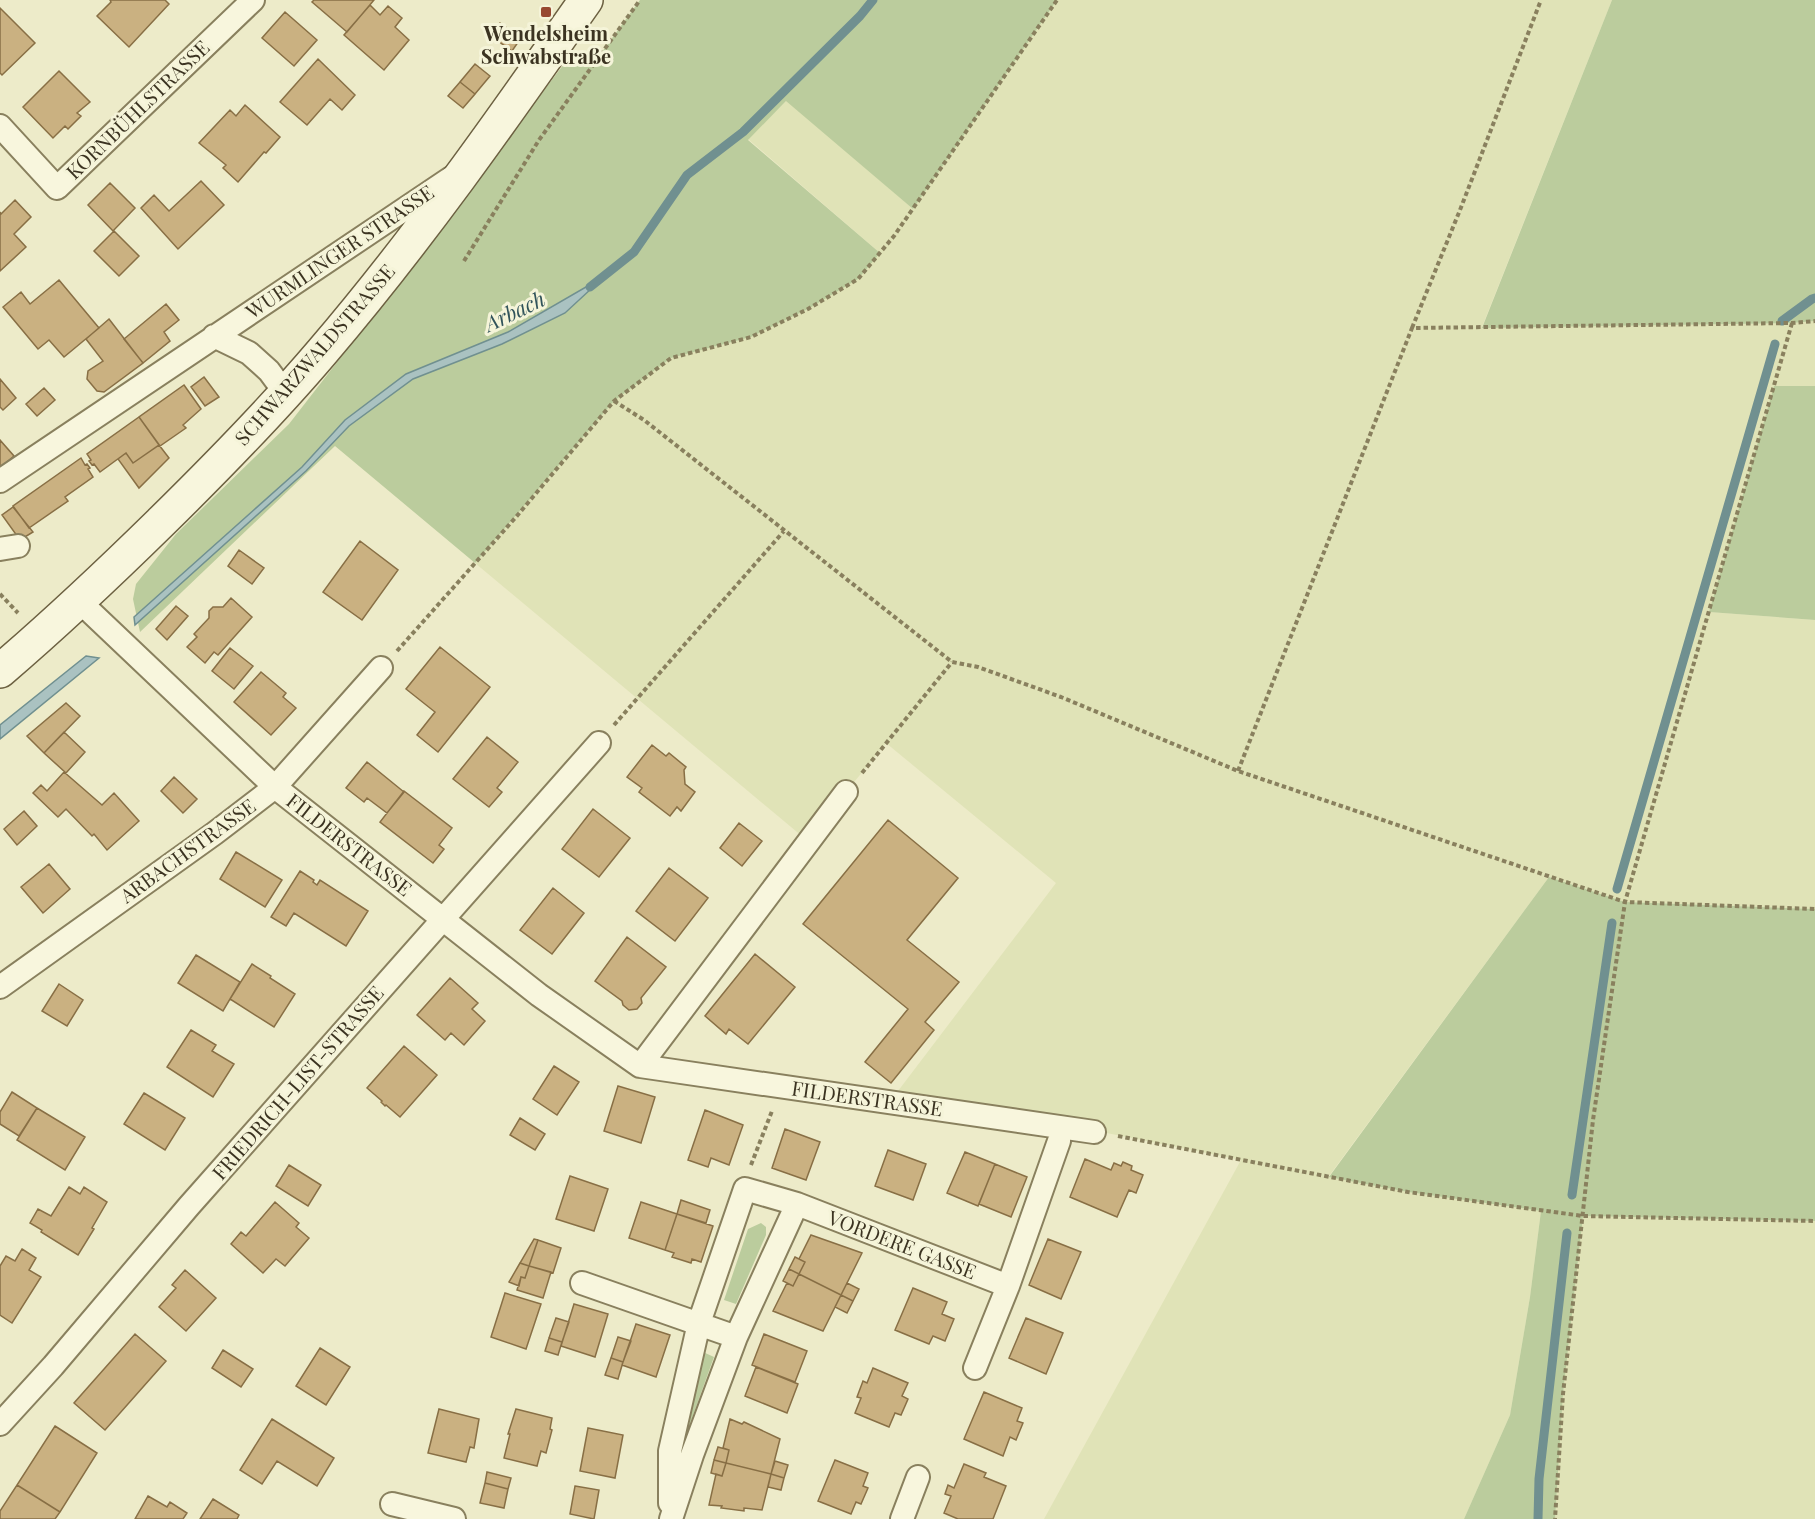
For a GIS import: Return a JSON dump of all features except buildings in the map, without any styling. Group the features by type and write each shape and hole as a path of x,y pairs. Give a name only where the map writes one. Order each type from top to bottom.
{"street":[{"name":"KORNBÜHLSTRASSE","path":"0,126 57,188 252,0"},
{"name":"SCHWARZWALDSTRASSE","path":"0,671 203,481 286,394 379,283 586,0"},
{"name":"WURMLINGER STRASSE","path":"0,481 465,168"},
{"name":"WURMLINGER STRASSE","path":"214,336 249,353 269,371 286,394"},
{"name":"FILDERSTRASSE","path":"78,600 275,787 539,995 640,1066 1094,1132"},
{"name":"ARBACHSTRASSE","path":"0,987 215,833 275,787 381,668"},
{"name":"FRIEDRICH-LIST-STRASSE","path":"0,1424 53,1366 189,1206 599,742"},
{"path":"640,1066 846,792"},
{"path":"975,1368 1008,1286 1059,1141"},
{"path":"670,1519 670,1451 699,1323 744,1189"},
{"name":"VORDERE GASSE","path":"744,1189 797,1204 1008,1286"},
{"path":"670,1519 736,1337 797,1204"},
{"path":"582,1283 736,1337"},
{"path":"902,1519 918,1477"},
{"path":"392,1504 454,1519"}],"path":[{"path":"464,261 539,140 640,0"},
{"path":"381,668 516,517 614,401 671,358 751,338 808,309 858,279 894,236 1057,0"},
{"path":"1238,771 1541,0"},
{"path":"1412,328 1815,321"},
{"path":"1555,1519 1563,1394 1593,1120 1625,903 1792,323"},
{"path":"614,401 644,420 952,662 978,667 1050,694 1238,771 1625,903 1815,909"},
{"path":"599,742 784,531"},
{"path":"846,792 952,662"},
{"path":"744,1189 780,1087"},
{"path":"1094,1132 1408,1192 1583,1216 1815,1221"}],"green space":[{"path":"640,0 1057,0 913,209 786,101 748,140 880,253 858,279 808,309 751,337 671,358 614,401 475,563 335,446 140,632 133,599 136,584 176,534 289,424 573,52 591,67"},
{"path":"1057,0 1612,0 1482,327 1815,321 1815,386 1774,386 1709,612 1815,620 1815,909 1625,902 1549,877 1329,1176 1408,1192 1541,1211 1530,1297 1510,1415 1464,1519 1044,1519 1241,1160 898,1091 1056,883 886,743 809,842 475,563 614,401 671,358 751,337 808,309 880,253 748,139 787,100 913,209"},
{"path":"1612,0 1815,0 1815,321 1482,328"},
{"path":"1774,386 1815,386 1815,620 1709,612"},
{"path":"1549,877 1625,902 1815,909 1815,1221 1583,1216 1563,1394 1555,1519 1464,1519 1510,1415 1530,1297 1541,1211 1408,1192 1329,1177"},
{"path":"1583,1216 1815,1221 1815,1519 1555,1519 1563,1394"},
{"path":"761,1223 766,1227 766,1235 736,1304 724,1300 748,1229"},
{"path":"703,1352 714,1357 682,1446"}],"water":[{"path":"605,276 565,313 502,344 413,379 349,426 306,471 135,625 134,617 302,467 345,420 406,374 508,332"},
{"path":"86,656 99,658 0,739 0,725"}],"waterway":[{"name":"Arbach","path":"590,287 634,252 687,175 743,132 860,16 873,0"},
{"path":"1782,321 1815,298"},
{"path":"1617,889 1775,344"},
{"path":"1572,1195 1612,923"},
{"path":"1538,1519 1539,1479 1567,1233"}],"place":[{"name":"Wendelsheim Schwabstraße","path":"546,12"}]}
